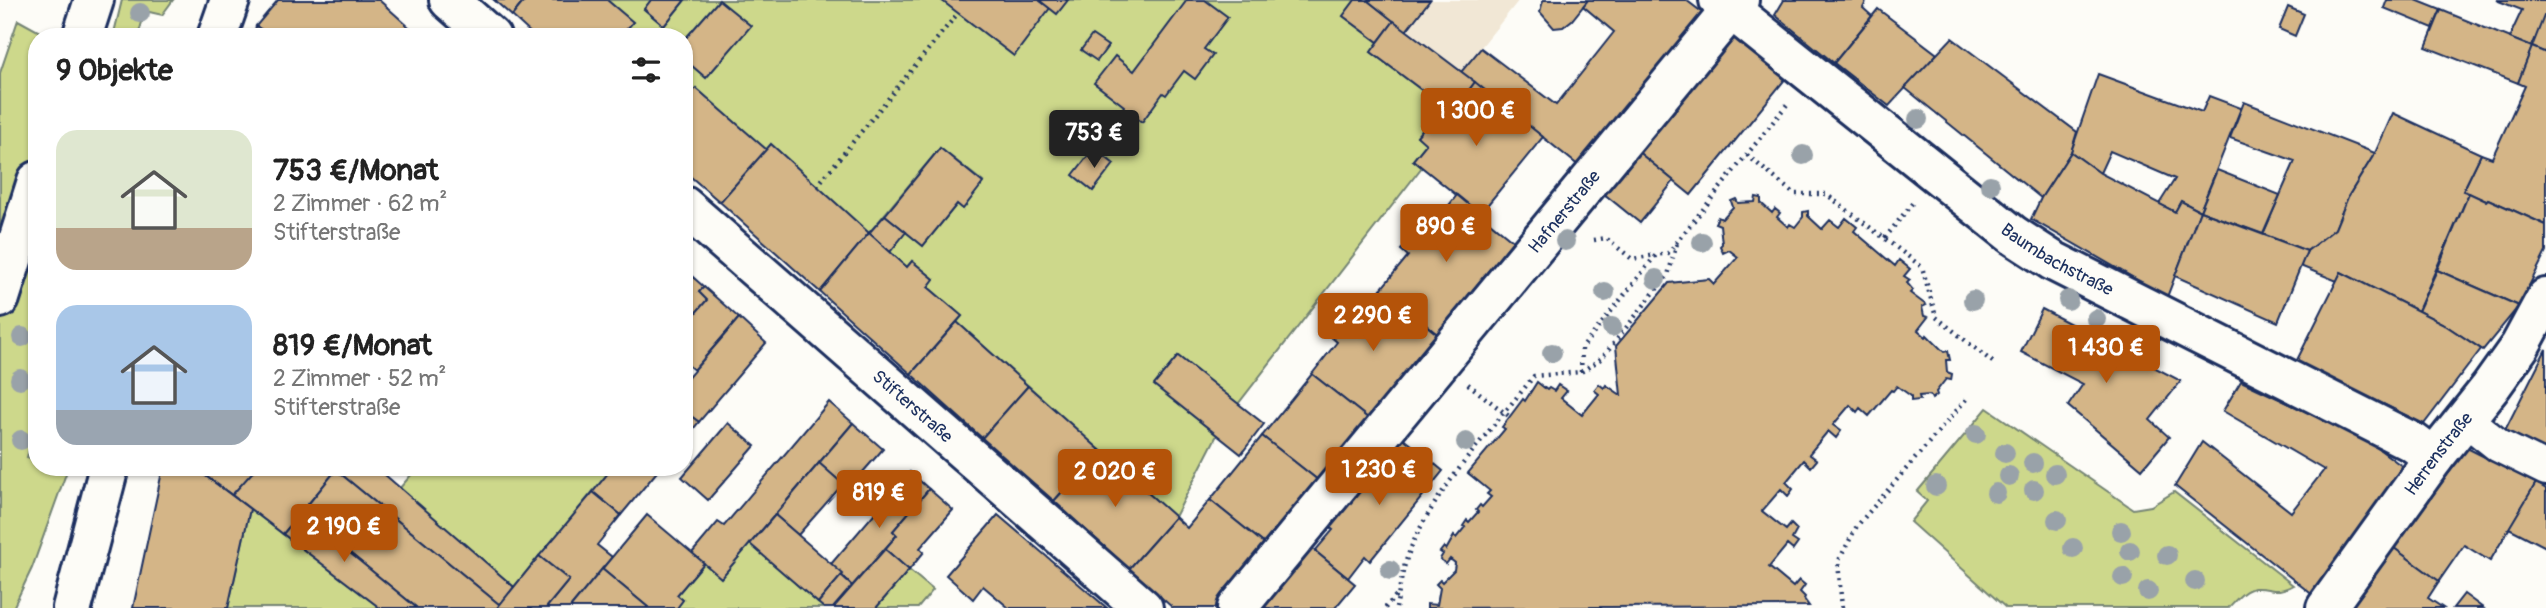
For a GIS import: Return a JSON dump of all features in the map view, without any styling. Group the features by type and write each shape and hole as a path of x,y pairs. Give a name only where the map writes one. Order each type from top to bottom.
{"street":[{"path":"85,28 93,0"},
{"path":"220,28 230,0"},
{"path":"449,0 481,28"},
{"name":"Baumbachstraße","path":"1729,3 1813,75 2013,235 2053,261 2414,443 2434,458"},
{"name":"Hafnerstraße","path":"1237,608 1729,3"},
{"path":"0,298 28,209"},
{"name":"Stifterstraße","path":"693,214 1143,608"},
{"name":"Herrenstraße","path":"2326,608 2434,458 2520,346 2546,298"},
{"path":"2465,419 2499,446 2546,470"},
{"path":"72,608 107,476"}],"path":[{"path":"817,186 958,13"},
{"path":"1594,240 1606,238 1632,259 1668,253 1813,75"},
{"path":"1747,155 1794,194 1826,194 1922,267 1936,317 1995,364"},
{"path":"1885,238 1902,216"},
{"path":"1396,608 1405,562 1431,512 1455,476 1507,415 1534,376 1581,372 1602,358 1668,275 1678,240"},
{"path":"1581,372 1582,348 1656,255"},
{"path":"1462,379 1507,415"},
{"path":"1842,608 1838,562 1857,526 1969,396"},
{"path":"1385,608 1400,590"}],"shaded area":[{"path":"1367,0 1519,0 1461,72"}],"green space":[{"path":"122,0 173,0 162,15 145,11 140,28 115,28"},
{"path":"607,0 651,0 644,9 664,26 685,0 1355,0 1343,16 1378,42 1371,52 1436,101 1428,111 1433,116 1417,136 1426,144 1413,160 1422,167 1238,404 1178,356 1155,385 1217,435 1175,517 957,322 962,316 928,287 934,279 912,261 907,267 890,252 906,232 923,245 957,204 963,208 983,182 940,148 869,233 771,144 767,150 696,88 693,92 693,28 628,28 633,22"},
{"path":"18,20 33,28 28,28 28,476 65,476 32,568 13,608 0,608 0,73"},
{"path":"1987,408 2133,509 2151,506 2174,492 2293,585 2278,590 2251,589 2228,608 2006,608 1910,522 1927,501 1917,492"},
{"path":"410,476 606,476 514,587 399,489"},
{"path":"250,509 380,608 228,608"},
{"path":"750,544 824,608 677,608 683,600 677,595 704,563"},
{"path":"909,570 933,590 918,608 876,608"}],"building":[{"path":"278,0 379,0 410,28 259,28 256,26"},
{"path":"494,0 525,0 512,16"},
{"path":"525,0 607,0 633,22 628,28 525,28 512,16"},
{"path":"651,0 685,0 664,26 644,9"},
{"path":"719,0 751,26 706,78 693,67 693,30"},
{"path":"941,0 1039,0 1050,8 1014,56"},
{"path":"1039,0 1068,0 1057,14"},
{"path":"1187,0 1205,0 1228,17 1204,49 1213,55 1195,79 1184,71 1166,95 1163,93 1142,122 1094,83 1115,56 1134,71"},
{"path":"1355,0 1367,0 1394,21 1378,42 1343,16"},
{"path":"1367,0 1430,0 1406,31"},
{"path":"1543,0 1588,0 1572,20 1563,27 1554,28 1540,12"},
{"path":"1588,0 1686,0 1703,13 1579,166 1461,72 1481,48 1556,105 1614,32 1583,6"},
{"path":"1784,0 1867,0 1863,8 1872,16 1834,63 1775,15"},
{"path":"2387,0 2416,0 2441,10 2433,28 2384,8"},
{"path":"2496,0 2546,0 2546,16 2532,47 2509,38 2522,10"},
{"path":"2288,7 2304,14 2295,36 2279,29"},
{"path":"1878,9 1937,54 1889,106 1834,63"},
{"path":"2441,10 2532,47 2518,83 2426,47"},
{"path":"2546,16 2546,53 2532,47"},
{"path":"1394,21 1475,82 1445,122 1427,112 1436,101 1371,52"},
{"path":"1733,33 1787,77 1691,195 1637,151"},
{"path":"1092,35 1108,46 1097,61 1081,50"},
{"path":"1952,38 2077,132 2071,152 2041,198 1905,88"},
{"path":"2532,47 2546,53 2546,225 2463,191 2481,154 2492,158 2525,86 2518,83"},
{"path":"2098,74 2202,112 2209,96 2241,108 2200,211 2181,201 2175,212 2159,204 2175,179 2110,151 2100,173 2071,152"},
{"path":"1475,82 1543,137 1480,214 1413,160 1426,144 1417,136 1435,114 1445,122"},
{"path":"696,88 767,150 720,202 693,179 693,91"},
{"path":"2244,102 2375,153 2348,197 2335,229 2307,251 2263,234 2295,161 2230,138"},
{"path":"2393,113 2481,154 2463,191 2469,193 2418,311 2341,272 2337,281 2300,266 2307,251 2335,229 2348,197 2375,153"},
{"path":"771,144 869,233 820,292 720,202"},
{"path":"940,148 983,183 963,209 957,204 923,246 885,215"},
{"path":"1094,148 1114,164 1093,191 1073,175"},
{"path":"1637,151 1674,181 1640,223 1603,193"},
{"path":"2071,152 2100,173 2175,212 2181,201 2200,211 2167,297 2031,219 2041,198"},
{"path":"2217,170 2280,195 2263,234 2200,211"},
{"path":"2469,193 2546,225 2546,252 2519,306 2437,270"},
{"path":"1457,195 1513,241 1437,334 1381,289 1408,256 1401,250 1421,226 1428,232"},
{"path":"1756,197 1761,198 1761,203 1772,213 1775,209 1780,213 1777,217 1788,227 1790,224 1795,227 1803,217 1803,212 1808,211 1808,216 1822,229 1830,220 1839,227 1846,218 1857,227 1854,231 1895,266 1899,260 1910,269 1904,276 1910,280 1907,283 1913,290 1910,293 1926,305 1922,307 1924,316 1928,317 1918,330 1944,352 1948,351 1950,360 1946,360 1947,372 1952,374 1951,380 1946,379 1932,399 1930,395 1919,396 1920,400 1911,401 1911,396 1897,386 1869,416 1860,408 1857,412 1850,405 1833,425 1841,431 1836,438 1828,431 1809,454 1817,460 1811,467 1804,460 1786,482 1793,489 1788,496 1781,489 1762,511 1786,530 1791,524 1797,530 1792,539 1798,543 1793,550 1787,545 1769,567 1793,587 1799,580 1805,585 1800,592 1809,606 1427,608 1427,604 1437,605 1440,588 1436,584 1440,580 1442,582 1454,570 1455,563 1450,559 1446,564 1440,559 1443,554 1440,552 1444,547 1446,550 1454,536 1456,538 1465,527 1463,526 1467,520 1469,522 1478,512 1476,510 1480,505 1482,507 1491,497 1487,494 1490,491 1468,473 1505,429 1502,427 1523,399 1525,401 1537,382 1547,390 1549,388 1554,391 1558,385 1567,391 1561,398 1582,415 1599,394 1594,390 1599,384 1604,388 1606,385 1621,395 1616,346 1669,283 1709,279 1714,284 1738,257 1729,250 1723,253 1720,246 1720,225 1715,223 1718,217 1722,219 1733,207 1731,201 1736,199 1738,203 1755,202"},
{"path":"2200,211 2307,251 2278,322 2175,276"},
{"path":"885,215 906,232 890,252 869,233"},
{"path":"869,233 907,267 912,261 934,279 928,287 962,316 911,374 820,292"},
{"path":"2437,270 2519,306 2483,350 2418,311"},
{"path":"2341,272 2442,323 2481,349 2424,424 2296,362"},
{"path":"693,277 704,287 699,292 707,300 693,316"},
{"path":"704,287 739,318 694,370 693,316 707,300 699,292"},
{"path":"1381,289 1437,334 1369,419 1312,374 1337,342 1330,336 1348,313 1356,320"},
{"path":"2042,309 2181,381 2150,420 2169,437 2142,469 2068,406 2083,384 2021,352"},
{"path":"739,318 766,343 699,422 693,418 693,372"},
{"path":"957,322 1028,386 982,438 911,374"},
{"path":"2546,349 2546,455 2503,434"},
{"path":"1178,356 1264,424 1241,454 1154,385"},
{"path":"1312,374 1369,419 1319,481 1262,436"},
{"path":"2241,381 2368,441 2406,469 2314,596 2175,486 2202,442 2291,512 2324,470 2223,411"},
{"path":"1028,386 1100,450 1054,501 982,438"},
{"path":"829,402 853,423 721,578 692,553 718,522 724,526"},
{"path":"693,418 699,422 693,429"},
{"path":"728,423 755,446 708,500 682,477 693,476 693,464"},
{"path":"853,423 883,449 848,489 819,463"},
{"path":"1262,436 1319,481 1267,546 1210,500"},
{"path":"1401,436 1443,471 1370,561 1365,556 1348,578 1315,551 1333,530 1328,526"},
{"path":"2467,448 2536,483 2490,561 2464,545 2439,581 2394,548"},
{"path":"1100,450 1175,517 1129,569 1054,501"},
{"path":"819,463 843,484 798,535 775,515"},
{"path":"910,472 929,489 893,531 897,535 852,586 831,564"},
{"path":"161,476 206,476 250,509 228,608 133,608"},
{"path":"206,476 250,476 232,495"},
{"path":"249,476 331,476 283,534 232,495"},
{"path":"331,476 343,476 500,605 497,608 417,608 301,513"},
{"path":"343,476 386,476 514,587 500,605"},
{"path":"606,476 654,476 621,515 593,492"},
{"path":"2536,483 2546,489 2546,547 2509,528"},
{"path":"929,489 953,510 920,548 924,552 909,570 885,549 897,535 893,531"},
{"path":"593,492 621,515 597,545 612,557 570,608 546,608 569,580 539,556"},
{"path":"1210,500 1267,546 1215,608 1173,608 1129,569 1175,517 1187,528"},
{"path":"301,513 417,608 380,608 283,534"},
{"path":"647,515 704,563 677,595 683,600 677,608 649,608 602,569"},
{"path":"775,515 843,574 818,603 750,544"},
{"path":"998,515 1107,608 1009,608 983,586 973,599 946,575"},
{"path":"1309,546 1355,584 1335,608 1258,608"},
{"path":"2394,548 2439,581 2428,598 2443,608 2350,608"},
{"path":"885,549 909,570 876,608 833,608"},
{"path":"539,556 569,580 546,608 497,608"},
{"path":"602,569 649,608 570,608"},
{"path":"841,576 852,586 833,608 824,608 818,603"},
{"path":"2464,594 2483,608 2453,608"}]}
